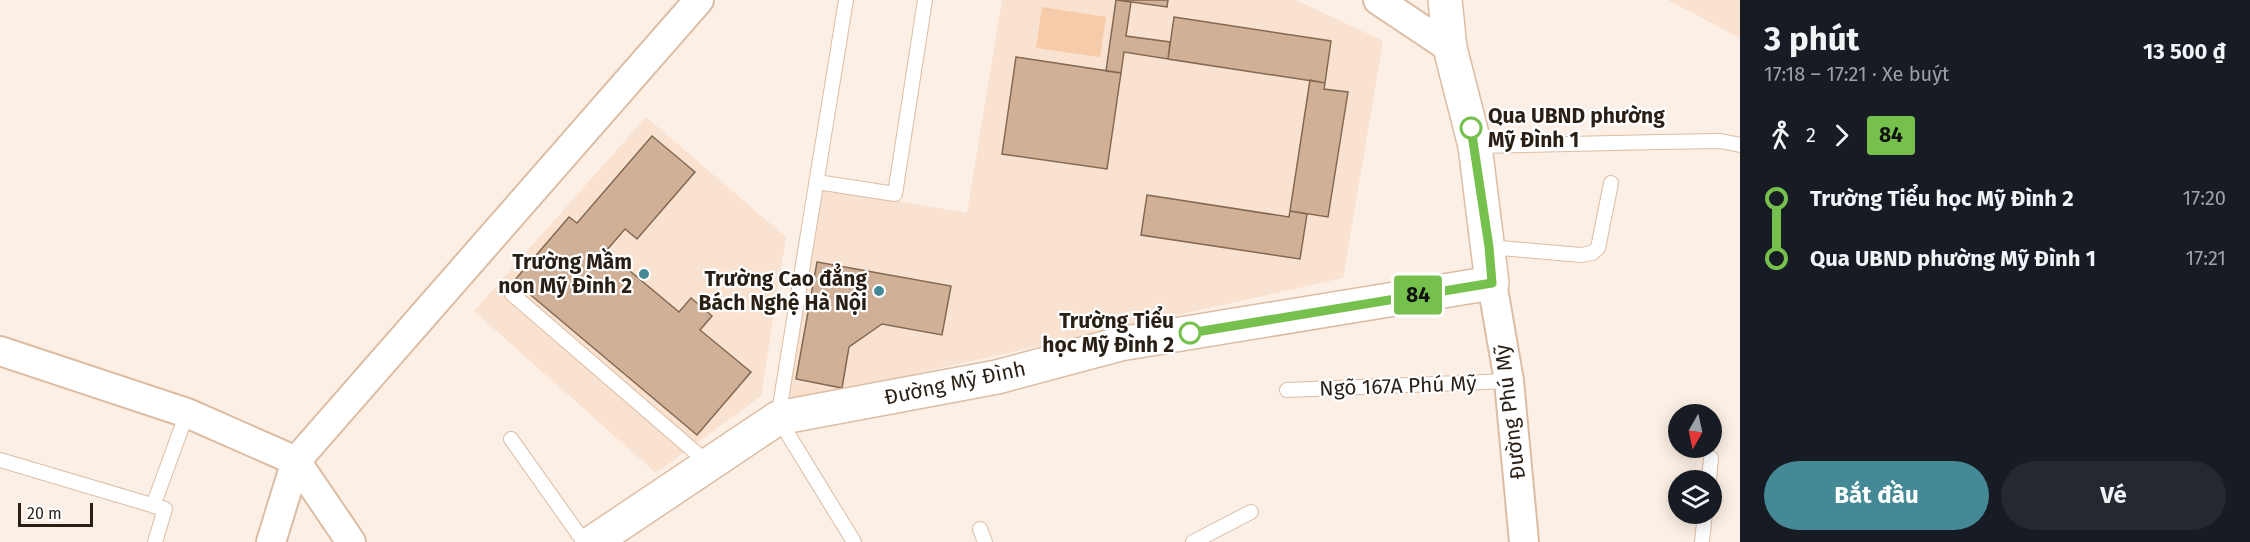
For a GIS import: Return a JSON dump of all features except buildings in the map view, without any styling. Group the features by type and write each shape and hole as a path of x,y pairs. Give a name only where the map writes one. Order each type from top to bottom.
{"street":[{"path":"271,542 297,461 699,0"},
{"path":"1378,0 1450,48"},
{"path":"1445,0 1450,48 1475,146 1492,283"},
{"name":"Đường Mỹ Đình","path":"593,542 778,418 997,377 1120,344 1492,283"},
{"name":"Đường Phú Mỹ","path":"1492,283 1509,381 1524,542"},
{"path":"0,351 187,413 297,461 351,542"}],"lane":[{"path":"846,0 778,418 854,542"},
{"path":"817,182 895,194 925,0"},
{"path":"1475,146 1679,141 1720,141 1740,145"},
{"path":"1489,247 1581,255 1592,253 1598,248 1611,183"},
{"path":"512,294 709,464"},
{"name":"Ngõ 167A Phú Mỹ","path":"1287,390 1509,381"},
{"path":"153,506 187,413"},
{"path":"511,439 584,542"},
{"path":"1709,470 1711,458"},
{"path":"0,460 165,509 155,542"},
{"path":"1193,542 1251,512"},
{"path":"1702,542 1704,524"}],"shaded area":[{"name":"Trường Tiểu học Mỹ Đình 2","path":"1002,0 1296,0 1383,41 1343,278 784,403 822,188 967,213"},
{"path":"1668,0 1740,0 1740,38"},
{"path":"1042,7 1106,17 1100,57 1036,48"},
{"name":"Trường Mầm non Mỹ Đình 2","path":"646,117 786,237 761,396 656,473 474,311"}],"bus line":[{"name":"84","path":"1190,333 1492,283 1489,247 1471,128"}],"place":[{"name":"Qua UBND phường Mỹ Đình 1","path":"1471,128"},
{"name":"Trường Mầm non Mỹ Đình 2","path":"644,274"},
{"name":"Trường Cao đẳng Bách Nghệ Hà Nội","path":"879,291"},
{"name":"Trường Tiểu học Mỹ Đình 2","path":"1190,333"}]}
